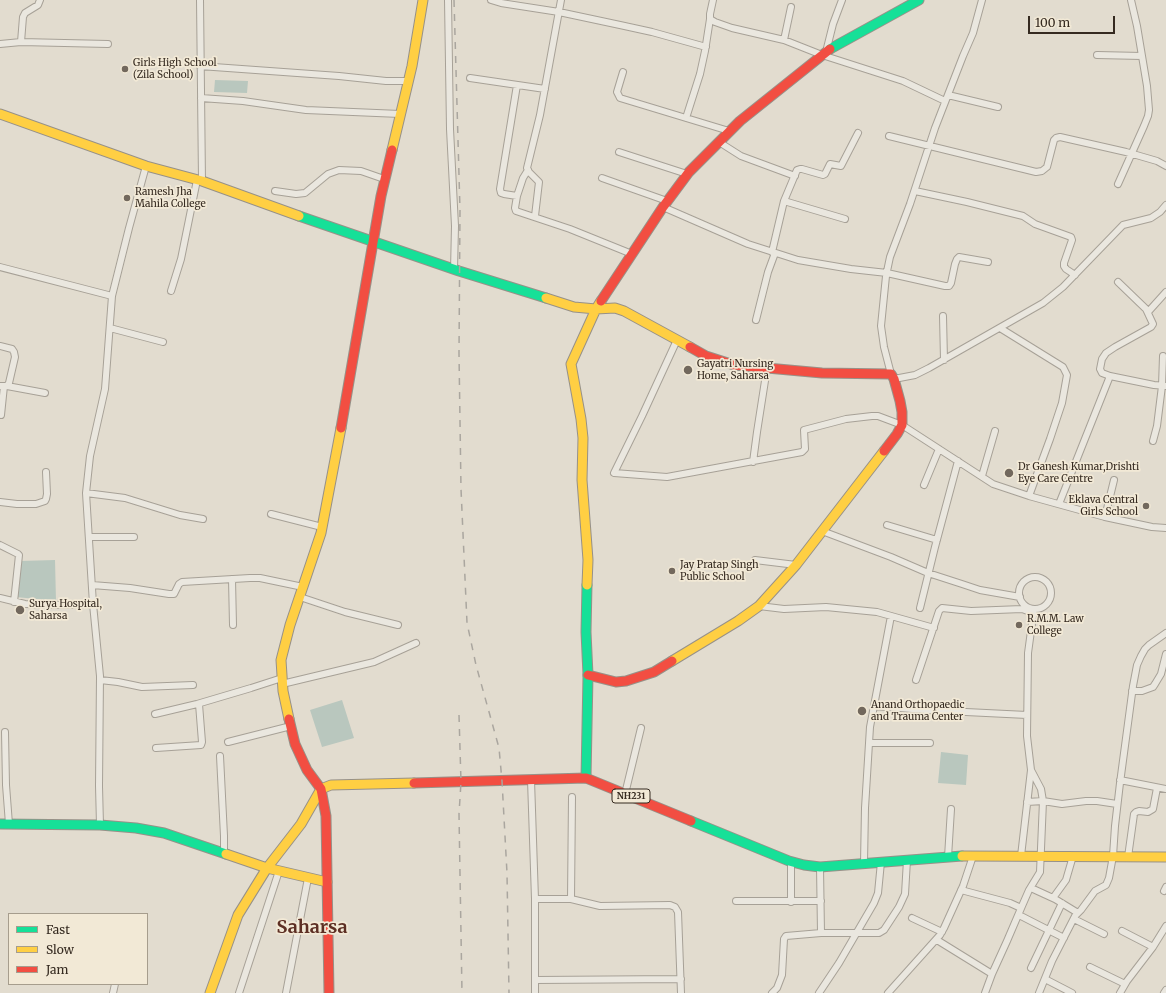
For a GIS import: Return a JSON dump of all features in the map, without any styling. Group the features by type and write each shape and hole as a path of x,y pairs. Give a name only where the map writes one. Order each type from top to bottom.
{"main road":[{"path":"329,993 326,816 321,789 307,770 295,744 282,681 281,660 290,624 322,527 339,442 384,180 408,81 423,0"},
{"path":"586,778 588,675 586,632 588,560 582,480 583,438 571,364 596,309 665,204 687,174 740,121 824,53 839,43 919,0"},
{"path":"0,114 146,166 199,180 454,270 574,307 596,309 615,308 706,356 734,365 822,373 892,377 902,412 902,425 897,434 796,565 759,606 738,621 654,672 626,681 616,682 588,675"},
{"name":"NH231","path":"321,789 331,785 586,778 791,862 820,867 973,856 1166,857"},
{"path":"210,993 238,915 267,868 301,824 321,789"},
{"path":"4,824 100,825 136,828 164,833 267,868 327,882"}],"street":[{"path":"21,42 23,17 25,13 38,5 40,0"},
{"path":"171,291 181,259 199,180 201,98 200,0"},
{"path":"448,0 450,130 455,226 454,270"},
{"path":"492,0 501,3 559,12 652,32 706,47"},
{"path":"561,0 545,89 527,168 528,170 523,178 515,208 516,211 535,216 632,254"},
{"path":"686,118 700,74 706,47 713,0"},
{"path":"824,53 842,0"},
{"path":"982,0 973,33 929,146 890,257 881,326 884,347 892,377 915,375 944,360 1042,303 1063,287 1123,225 1151,218 1160,212 1166,205"},
{"path":"1118,184 1146,121 1149,110 1147,86 1131,0"},
{"path":"784,40 791,7"},
{"path":"710,19 732,28 784,40 824,53 947,98 998,106"},
{"path":"0,44 21,42 108,44"},
{"path":"1097,55 1142,56"},
{"path":"200,66 339,76 386,81 408,81"},
{"path":"623,72 617,92 620,98 729,132"},
{"path":"470,78 545,89"},
{"path":"517,85 500,189 501,193 517,196"},
{"path":"201,98 243,101 306,110 400,114"},
{"path":"756,320 774,253 784,201 797,170 800,169 823,175 830,164 841,166 858,133"},
{"path":"889,136 1036,172 1042,171 1046,167 1054,140 1060,137 1131,153 1157,161 1166,166"},
{"path":"718,142 741,156 795,176"},
{"path":"619,152 687,174"},
{"path":"100,825 100,680 93,604 86,493 90,456 105,389 112,296 146,166"},
{"path":"275,190 296,194 305,193 328,174 339,170 361,171 384,180"},
{"path":"528,170 539,182 535,216"},
{"path":"602,178 665,204 748,244 798,260 823,265 887,273 945,286 949,286 951,283 959,257 988,262"},
{"path":"914,191 1023,216 1035,224 1071,237 1072,240 1064,263 1066,269 1075,275"},
{"path":"784,201 844,219"},
{"path":"0,267 112,296"},
{"path":"1118,282 1148,312 1153,326 1114,347 1106,353 1102,359 1100,369 1102,373 1110,376 1164,386"},
{"path":"1148,312 1166,292"},
{"path":"943,316 944,360"},
{"path":"110,328 163,342"},
{"path":"1000,328 1063,367 1067,375 1062,403 1029,496"},
{"path":"677,340 614,473 667,477 802,452 805,449 804,429 846,419 872,416 882,417 902,425 993,484 1029,496 1105,517 1152,527 1166,528"},
{"path":"0,346 12,349 15,358 9,383 4,386"},
{"path":"1153,442 1164,386 1163,356"},
{"path":"753,462 767,368"},
{"path":"1059,504 1110,376"},
{"path":"4,386 45,393"},
{"path":"1,415 4,386"},
{"path":"982,476 995,431"},
{"path":"924,486 939,449"},
{"path":"920,608 936,540 958,461"},
{"path":"0,502 17,504 36,504 43,502 46,499 46,472"},
{"path":"1105,517 1114,480"},
{"path":"86,493 125,498 180,515 203,519"},
{"path":"271,514 322,527"},
{"path":"887,525 936,540"},
{"path":"822,532 891,557 928,573 980,590 1020,597"},
{"path":"89,537 134,537"},
{"path":"0,545 19,555 14,602"},
{"path":"754,560 796,565"},
{"path":"916,680 939,611 942,608 971,611 1033,611 1043,607 1050,601 1051,596 1050,586 1046,581 1036,577 1026,580 1020,589 1020,597 1024,605 1033,611"},
{"path":"92,585 174,594 179,584 182,582 260,578 303,587"},
{"path":"232,579 233,625"},
{"path":"300,597 345,612 398,625"},
{"path":"0,598 25,604 93,604"},
{"path":"759,606 784,609 826,607 877,612 934,628"},
{"path":"1021,856 1031,770 1028,749 1027,715 1028,653 1033,611"},
{"path":"864,863 865,808 870,727 891,616"},
{"path":"1039,993 1052,961 1074,919 1095,891 1106,884 1110,873 1120,780 1137,665 1141,656 1149,645 1166,633"},
{"path":"156,714 199,704 251,688 374,662 416,643"},
{"path":"1132,691 1153,687 1161,674 1166,654"},
{"path":"100,680 142,687 193,685"},
{"path":"156,748 201,745 199,704"},
{"path":"874,706 1027,715"},
{"path":"228,742 291,726"},
{"path":"625,794 641,728"},
{"path":"4,824 6,785 5,732"},
{"path":"869,743 930,743"},
{"path":"220,756 224,853"},
{"path":"985,993 1021,908 1040,872 1044,801 1031,770"},
{"path":"531,780 535,993"},
{"path":"1120,780 1166,789"},
{"path":"1128,857 1134,814 1139,811 1148,812 1153,809 1157,788"},
{"path":"571,899 572,797"},
{"path":"1027,802 1044,801 1062,804 1098,801 1118,804"},
{"path":"948,857 952,809"},
{"path":"888,993 937,940 942,932 961,890 973,856"},
{"path":"1053,898 1066,880 1073,856"},
{"path":"772,993 780,983 783,972 784,937 788,935 821,933 879,933 884,930 899,907 905,894 907,860"},
{"path":"791,862 791,902"},
{"path":"819,993 839,963 874,903 877,895 881,862"},
{"path":"820,867 821,933"},
{"path":"238,993 279,871"},
{"path":"286,993 308,878"},
{"path":"1031,888 1053,898 1078,913"},
{"path":"961,890 1010,903 1021,908"},
{"path":"534,899 571,899 600,906 675,906 678,912 681,993"},
{"path":"736,901 821,901"},
{"path":"1031,968 1062,903"},
{"path":"1019,915 1064,938"},
{"path":"912,918 942,932"},
{"path":"1074,919 1104,934"},
{"path":"1120,993 1166,926"},
{"path":"1122,931 1153,947"},
{"path":"937,940 992,974"},
{"path":"1090,967 1125,984"},
{"path":"535,980 681,979"},
{"path":"1045,979 1072,993"}],"shaded area":[{"path":"215,80 248,81 247,93 214,92"},
{"path":"55,560 56,601 16,597 20,561"},
{"path":"342,700 354,738 322,747 310,710"},
{"path":"941,752 968,755 966,785 938,783"}],"railway":[{"path":"454,0 460,210 459,353 461,489 467,623 476,665 499,748 507,873 509,993"},
{"path":"459,715 461,782 459,814 462,993"}],"traffic: fast":[{"path":"830,49 919,0"},
{"path":"299,216 459,271 546,298"},
{"path":"586,778 588,675 586,632 587,585"},
{"path":"691,821 789,861 804,865 820,867 962,856"},
{"path":"0,824 100,825 136,828 164,833 226,854"}],"traffic: slow":[{"path":"392,150 412,66 423,0"},
{"path":"0,114 146,166 202,181 299,216"},
{"path":"546,298 574,307 596,309 615,308 624,311 690,347"},
{"path":"587,585 588,560 582,480 583,438 571,364 601,301"},
{"path":"289,719 283,691 281,660 290,625 321,533 341,428"},
{"path":"672,661 738,621 759,606 796,565 884,451"},
{"path":"210,993 238,915 267,868 301,824 321,789 331,785 414,783"},
{"path":"226,854 267,868 327,882"},
{"path":"962,856 1166,857"}],"traffic: jam":[{"path":"601,301 663,207 689,172 740,121 830,49"},
{"path":"341,428 381,196 392,150"},
{"path":"690,347 706,356 734,365 822,373 891,374 894,379 900,401 902,425 884,451"},
{"path":"588,675 616,682 626,681 654,672 672,661"},
{"path":"289,719 295,744 307,770 321,789 326,816 329,993"},
{"path":"414,783 586,778 691,821"}],"place":[{"name":"Girls High School (Zila School)","path":"125,69"},
{"name":"Ramesh Jha Mahila College","path":"127,198"},
{"name":"Gayatri Nursing Home, Saharsa","path":"688,370"},
{"name":"Dr Ganesh Kumar,Drishti Eye Care Centre","path":"1009,473"},
{"name":"Eklava Central Girls School","path":"1146,506"},
{"name":"Jay Pratap Singh Public School","path":"672,571"},
{"name":"Surya Hospital, Saharsa","path":"20,610"},
{"name":"R.M.M. Law College","path":"1019,625"},
{"name":"Anand Orthopaedic and Trauma Center","path":"862,711"}],"district":[{"name":"Saharsa","path":"312,928"}]}
